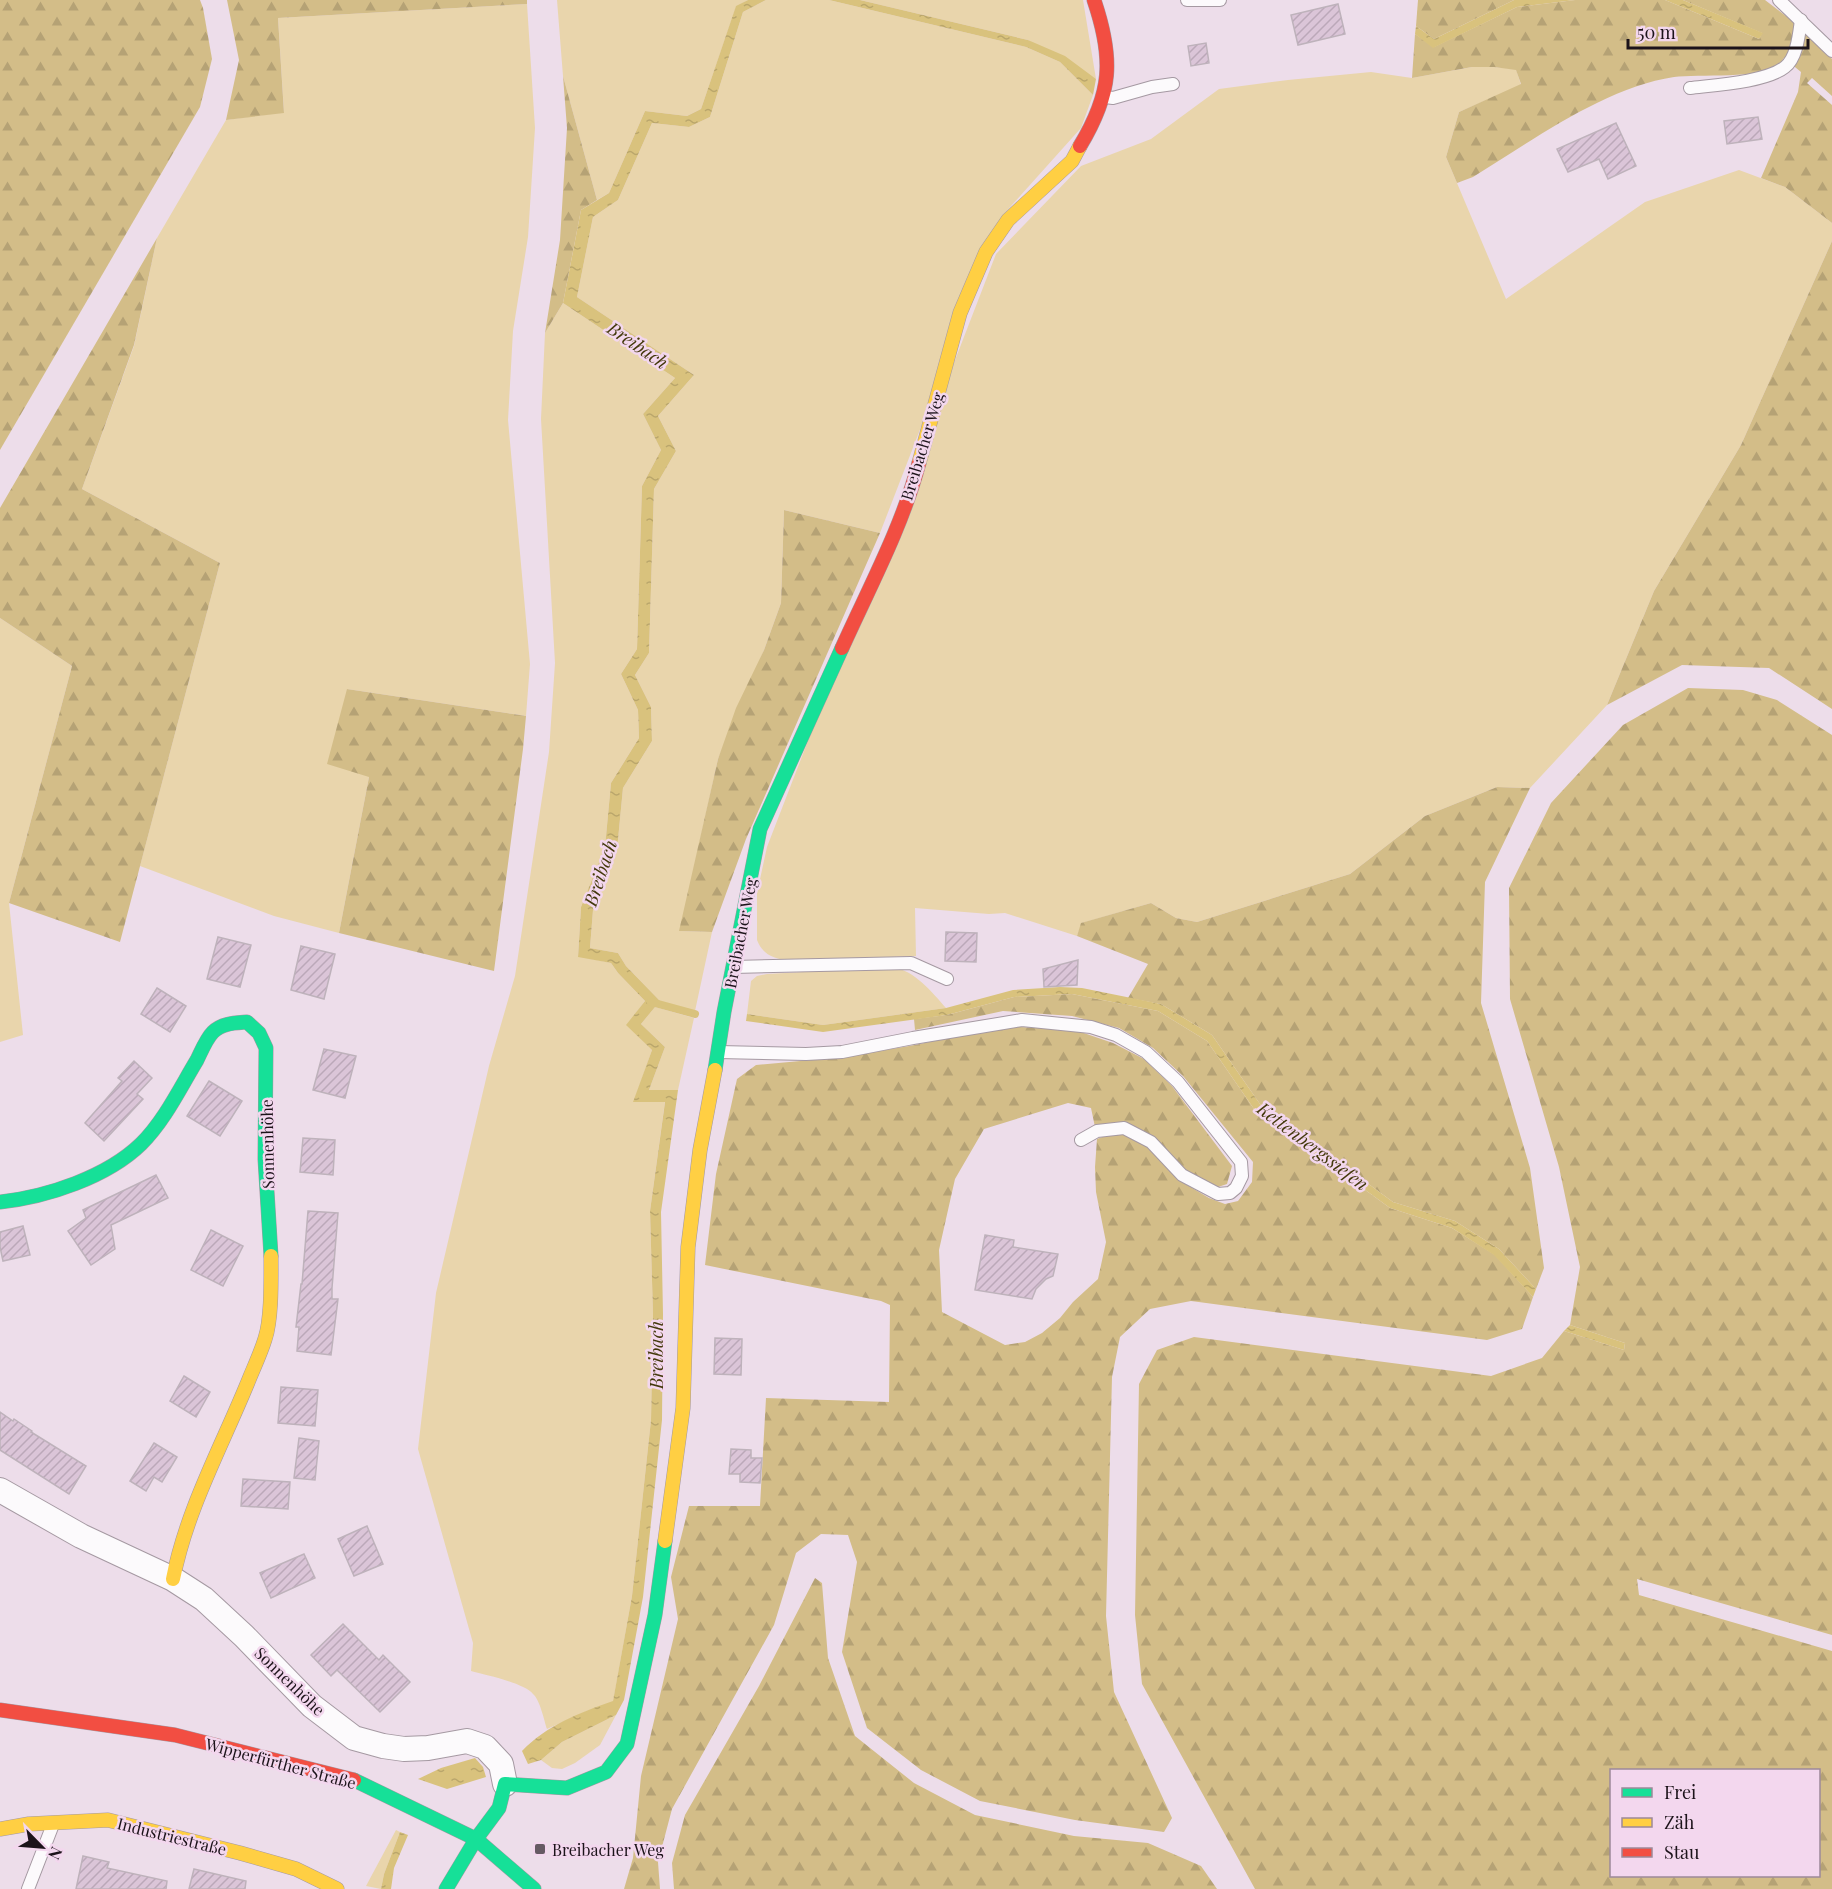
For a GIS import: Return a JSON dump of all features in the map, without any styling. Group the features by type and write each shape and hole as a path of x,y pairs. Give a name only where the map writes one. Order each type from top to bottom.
{"street":[{"name":"Breibacher Weg","path":"505,1785 567,1788 606,1772 627,1744 655,1615 683,1408 688,1247 700,1150 760,829 885,552 914,482 960,313 986,252 1008,220 1072,161 1090,130 1104,97 1108,60 1102,23 1094,0"},
{"name":"Sonnenhöhe","path":"0,1202 17,1200 67,1186 117,1164 142,1143 163,1117 213,1032 230,1023 247,1022 259,1033 266,1048 265,1159 271,1236 271,1288 266,1337 193,1509 178,1554 173,1579"},
{"name":"Sonnenhöhe","path":"0,1491 81,1536 173,1579 204,1599 244,1636 312,1706 354,1737 383,1746 404,1749 428,1748 467,1741 485,1747 501,1764 505,1785"},
{"name":"Wipperfürther Straße","path":"0,1710 175,1735 356,1781 476,1839 534,1889"},
{"path":"446,1889 476,1839 499,1808 505,1785"},
{"name":"Industriestraße","path":"0,1830 29,1824 108,1820 296,1869 303,1877 338,1889"}],"lane":[{"path":"1187,0 1220,0"},
{"path":"1779,0 1832,51"},
{"path":"1690,88 1759,79 1786,67 1798,44 1801,20"},
{"path":"1104,97 1113,98 1152,87 1173,84"},
{"path":"734,967 911,963 947,979"},
{"path":"718,1052 806,1054 842,1052 1022,1020 1091,1027 1116,1035 1146,1052 1178,1082 1241,1162 1242,1176 1236,1188 1230,1193 1218,1194 1182,1175 1151,1142 1124,1128 1097,1131 1081,1140"},
{"path":"28,1889 53,1823"}],"shaded area":[{"path":"557,0 748,0 736,7 701,109 687,116 645,111 609,193 597,200 563,76"},
{"path":"766,0 829,0 1026,47 1060,62 1093,95 1081,128 1003,215 880,533 784,510 781,603 764,650 718,759 680,931 712,932 695,1011 660,1001 626,966 618,953 590,948 593,910 617,850 623,788 652,741 651,707 635,675 649,653 654,489 676,451 658,416 694,375 577,297 593,217 618,200 652,123 689,127 710,117 743,12"},
{"path":"860,0 1083,0 1096,79 1028,40"},
{"path":"527,4 535,128 528,237 513,331 508,420 530,664 526,716 347,689 369,777 339,933 274,916 140,866 220,563 82,489 134,346 157,238 226,120 284,112 278,18"},
{"path":"1472,67 1516,69 1521,85 1459,112 1446,157 1506,299 1645,202 1739,170 1785,187 1832,223 1832,241 1741,445 1654,591 1607,705 1530,788 1497,787 1425,816 1350,874 1197,922 1176,918 1151,903 1082,923 1077,936 1005,913 989,914 915,908 916,956 791,961 775,958 766,953 757,940 757,893 767,847 996,254 1081,166 1151,139 1219,89 1371,72 1412,78"},
{"path":"563,303 675,378 643,414 661,450 642,486 637,649 621,674 638,710 639,738 611,783 605,847 581,907 578,956 611,963 645,1001 627,1025 652,1050 634,1101 665,1101 650,1211 653,1315 651,1420 632,1596 613,1702 547,1729 538,1701 528,1690 504,1680 471,1671 473,1643 418,1449 436,1293 489,1066 515,976 549,752 555,663 541,419 545,333"},
{"path":"0,618 72,666 9,903 23,1035 0,1042"},
{"path":"893,967 916,978 946,1008 823,1025 747,1014 751,981 757,976"},
{"path":"655,1007 694,1018 678,1090 649,1090 665,1047 641,1024"},
{"path":"616,1715 600,1745 575,1763 562,1769 552,1768 541,1760 562,1742"},
{"path":"396,1830 400,1832 384,1874 381,1889 366,1886"}],"green space":[{"path":"0,0 200,0 212,59 200,107 0,450"},
{"path":"227,0 527,0 527,4 278,18 284,113 226,120 239,60"},
{"path":"1418,0 1514,0 1434,39 1416,26"},
{"path":"1575,0 1665,0 1759,39 1762,33 1683,0 1765,0 1808,33 1832,59 1832,96 1812,78 1807,83 1832,105 1832,223 1785,187 1761,178 1798,92 1801,72 1784,58 1779,65 1759,72 1674,77 1622,92 1570,117 1473,177 1457,183 1446,157 1459,112 1521,84 1516,70 1494,67 1472,67 1412,78 1415,34 1434,47 1517,7"},
{"path":"563,76 597,200 581,210 563,303 545,333 560,240 567,128"},
{"path":"157,238 134,345 82,489 220,563 120,942 9,903 72,666 0,618 0,508"},
{"path":"1832,241 1832,709 1769,668 1682,665 1607,705 1654,591 1741,445"},
{"path":"784,510 880,533 746,839 712,932 679,931 718,759 736,708 764,650 781,603"},
{"path":"1688,688 1743,690 1777,700 1832,735 1832,1635 1637,1579 1639,1595 1832,1651 1832,1889 1255,1889 1142,1684 1135,1615 1139,1384 1157,1350 1194,1337 1491,1376 1542,1358 1564,1331 1624,1350 1625,1343 1570,1325 1580,1267 1559,1167 1510,999 1509,888 1551,803 1623,725"},
{"path":"347,689 526,716 494,971 339,933 369,777 327,764"},
{"path":"1497,787 1530,788 1485,882 1481,1003 1530,1168 1544,1268 1536,1289 1499,1249 1455,1221 1393,1202 1260,1104 1212,1035 1161,1004 1128,998 1148,964 1077,936 1081,923 1151,903 1176,918 1197,922 1350,874 1425,816"},
{"path":"1072,994 1158,1011 1207,1041 1254,1109 1390,1208 1452,1228 1495,1255 1533,1297 1522,1329 1487,1340 1191,1301 1150,1309 1120,1337 1112,1377 1106,1616 1114,1692 1172,1818 1164,1832 1075,1820 980,1801 921,1770 867,1728 842,1652 857,1562 848,1535 821,1534 796,1553 774,1625 672,1809 658,1862 660,1889 624,1889 633,1858 641,1776 678,1619 671,1577 689,1506 760,1506 766,1398 889,1402 890,1305 881,1301 705,1265 716,1174 737,1079 756,1065 844,1057 915,1045 1003,1026 1075,1030 1113,1043 1144,1059 1172,1086 1232,1166 1227,1184 1218,1187 1185,1171 1154,1139 1122,1122 1095,1127 1091,1108 1068,1103 984,1129 955,1179 939,1250 942,1312 1005,1345 1025,1342 1042,1333 1060,1318 1073,1302 1098,1279 1106,1242 1096,1192 1097,1139 1110,1134 1125,1134 1148,1146 1177,1179 1209,1198 1225,1204 1238,1201 1252,1182 1253,1162 1183,1076 1153,1048 1119,1028 1072,1016 1003,1011 915,1030 914,1019 947,1015 1014,997"},
{"path":"815,1578 822,1583 828,1658 855,1736 914,1783 975,1815 1074,1836 1148,1843 1201,1866 1217,1889 674,1889 672,1863 685,1815 759,1686"}],"water":[{"name":"Breibach","path":"748,0 766,0 743,12 710,117 689,127 652,123 618,200 593,217 577,297 694,375 658,416 676,451 654,489 649,653 635,675 651,707 652,741 623,788 617,850 593,910 590,948 618,953 626,966 660,1001 641,1024 665,1047 649,1090 678,1090 661,1212 662,1420 643,1597 624,1700 616,1715 562,1742 541,1760 528,1764 522,1751 542,1734 576,1715 613,1701 632,1596 651,1420 653,1315 650,1211 665,1102 633,1102 652,1050 626,1025 645,1001 611,963 578,957 581,907 605,847 611,783 639,738 638,710 621,674 637,649 642,486 661,450 643,414 675,378 563,303 581,210 609,193 645,111 687,116 701,109 736,6"},
{"path":"829,0 860,0 1028,40 1065,56 1096,79 1093,95 1060,62 1026,47"},
{"path":"1514,0 1575,0 1517,7 1433,48 1415,34 1416,26 1434,39"},
{"path":"1665,0 1683,0 1763,33 1759,39"},
{"path":"1082,988 1161,1004 1212,1035 1260,1104 1393,1202 1455,1221 1499,1249 1536,1289 1533,1297 1494,1255 1452,1228 1390,1208 1254,1109 1207,1041 1158,1011 1072,994 1014,997 947,1015 823,1032 746,1021 747,1014 823,1025 946,1008 1013,990"},
{"path":"1570,1325 1625,1343 1624,1350 1564,1331"},
{"path":"475,1758 483,1767 486,1777 447,1789 418,1779 441,1768"},
{"path":"400,1832 408,1835 394,1868 391,1889 381,1889 384,1874"}],"building":[{"path":"1338,4 1345,34 1298,45 1291,15"},
{"path":"1206,43 1209,63 1191,66 1188,46"},
{"path":"1758,117 1762,139 1727,144 1724,121"},
{"path":"1616,123 1636,166 1608,179 1599,159 1568,172 1557,149"},
{"path":"946,932 977,933 976,962 945,961"},
{"path":"218,937 251,945 240,987 207,979"},
{"path":"301,946 335,954 324,999 291,990"},
{"path":"1078,960 1077,985 1044,987 1043,969"},
{"path":"157,988 186,1006 170,1032 141,1014"},
{"path":"324,1049 356,1056 345,1098 313,1090"},
{"path":"134,1061 152,1078 137,1094 143,1099 104,1141 85,1123 122,1081 118,1078"},
{"path":"209,1081 242,1101 220,1136 187,1116"},
{"path":"303,1138 335,1140 333,1175 300,1172"},
{"path":"156,1175 168,1198 111,1225 115,1249 91,1265 68,1231 86,1218 83,1210"},
{"path":"308,1211 338,1213 332,1299 338,1299 331,1355 297,1351 299,1327 296,1327"},
{"path":"23,1226 30,1255 3,1261 0,1232"},
{"path":"211,1230 243,1246 223,1286 191,1270"},
{"path":"985,1235 1014,1240 1013,1247 1058,1254 1053,1276 1046,1279 1036,1289 1032,1299 975,1290"},
{"path":"715,1338 742,1339 741,1375 714,1374"},
{"path":"184,1376 210,1392 196,1417 170,1401"},
{"path":"281,1387 318,1390 315,1426 278,1423"},
{"path":"0,1412 86,1466 69,1494 0,1450"},
{"path":"299,1438 319,1441 315,1480 294,1478"},
{"path":"154,1443 177,1457 162,1482 154,1477 146,1491 130,1481"},
{"path":"731,1449 751,1450 751,1458 762,1458 760,1483 740,1482 740,1474 729,1474"},
{"path":"243,1479 290,1482 288,1509 241,1506"},
{"path":"367,1526 383,1564 354,1576 338,1539"},
{"path":"304,1554 315,1578 271,1598 260,1573"},
{"path":"343,1624 379,1660 383,1655 410,1682 380,1712 337,1670 331,1676 311,1655"},
{"path":"83,1856 109,1862 107,1868 167,1881 166,1889 76,1889"},
{"path":"194,1869 246,1881 245,1889 189,1889"}],"waterway":[{"name":"Kettenbergssiefen","path":"651,1002 695,1014"}],"traffic: fast":[{"path":"715,1070 760,829 842,648"},
{"path":"0,1202 37,1195 75,1184 94,1176 127,1156 150,1135 165,1114 213,1032 225,1025 247,1022 259,1033 266,1048 265,1159 271,1256"},
{"path":"446,1889 476,1839 499,1808 505,1784 567,1788 606,1772 627,1744 655,1615 665,1541"},
{"path":"354,1780 476,1839 534,1889"}],"traffic: slow":[{"path":"919,463 960,313 986,252 1008,220 1072,161 1080,146"},
{"path":"665,1541 683,1408 688,1247 700,1150 715,1070"},
{"path":"173,1579 196,1502 265,1339 270,1310 271,1256"},
{"path":"0,1829 29,1824 108,1820 296,1869 337,1889"}],"traffic: jam":[{"path":"1080,146 1098,109 1104,92 1106,75 1105,40 1094,0"},
{"path":"842,648 904,510 919,463"},
{"path":"0,1710 175,1735 354,1780"}],"place":[{"name":"Breibacher Weg","path":"540,1849"}]}
